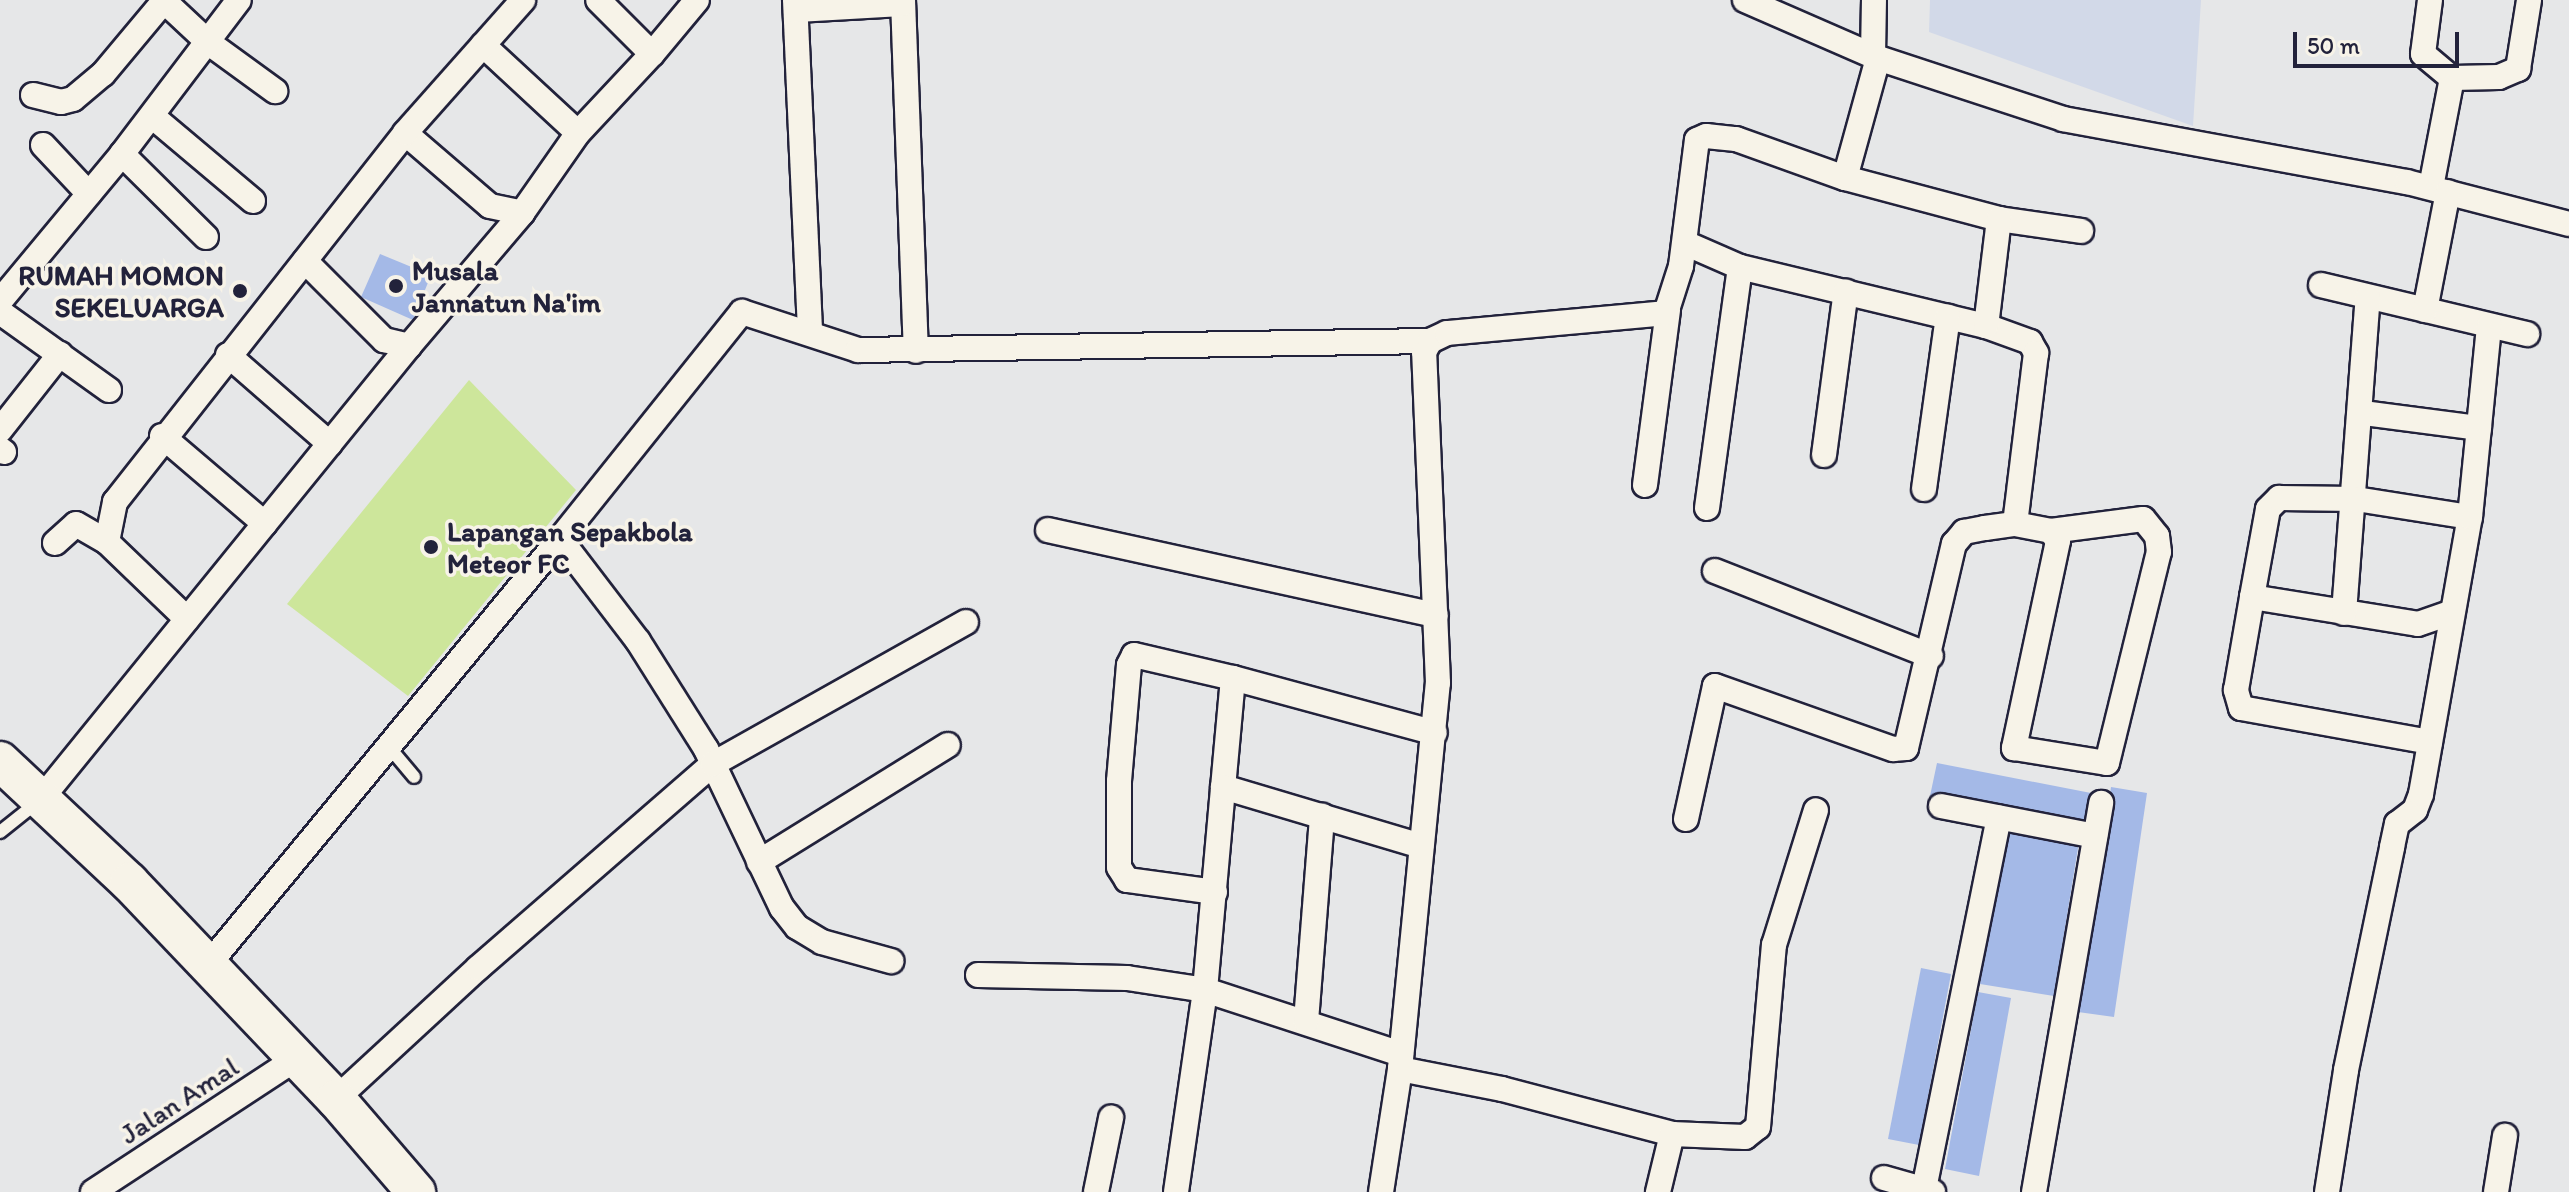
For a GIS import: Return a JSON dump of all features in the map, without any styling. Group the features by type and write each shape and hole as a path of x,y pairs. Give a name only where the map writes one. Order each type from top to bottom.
{"main road":[{"path":"0,761 208,965 336,1099 416,1192"}],"street":[{"path":"0,301 122,154 239,0"},
{"path":"107,542 115,502 162,436 405,133 523,0"},
{"path":"598,0 652,54"},
{"path":"41,799 409,346 522,213 578,133 652,54 697,0"},
{"path":"1745,0 1875,57 2063,119 2440,190 2569,224"},
{"path":"1845,178 1875,57 1874,0"},
{"path":"2430,0 2423,54 2452,78 2499,77 2518,69 2529,0"},
{"path":"33,95 61,102 73,99 103,74 163,1 209,43 275,91"},
{"path":"810,333 796,5 903,2 916,351"},
{"path":"483,45 578,133"},
{"path":"2425,310 2452,78"},
{"path":"152,116 253,201"},
{"path":"405,133 490,206 522,213"},
{"path":"1645,485 1668,311 1685,243 1701,136 1736,139 1845,178 1999,219 2081,231"},
{"path":"43,145 89,194"},
{"path":"122,154 206,237"},
{"path":"1986,326 1999,219"},
{"path":"1685,243 1740,267 1986,326 2030,342 2036,353 2015,524"},
{"path":"305,261 384,340 409,346"},
{"path":"1707,508 1740,267"},
{"path":"2321,285 2527,334"},
{"path":"1824,455 1846,291"},
{"path":"2344,613 2363,413 2368,297"},
{"path":"208,965 560,539 736,313 748,312 858,350 916,351 1430,341 1447,333 1660,317 1668,311"},
{"path":"0,312 109,390"},
{"path":"1924,489 1948,317"},
{"path":"2327,1192 2346,1070 2397,824 2418,803 2430,742 2450,613 2470,517 2489,326"},
{"path":"1381,1192 1401,1062 1435,733 1436,615 1424,352 1430,341"},
{"path":"1,444 60,354"},
{"path":"228,355 330,444"},
{"path":"2363,413 2479,428"},
{"path":"162,436 265,524"},
{"path":"2430,742 2241,708 2236,690 2252,597 2270,504 2288,496 2356,499 2470,517"},
{"path":"1686,819 1715,686 1902,749 1931,656 1957,539 1964,532 2015,524 2051,531 2143,519 2157,536 2159,552 2110,761 2103,765 2017,751 2013,744 2058,548 2051,531"},
{"path":"55,543 76,524 107,542 187,619"},
{"path":"1048,530 1436,615"},
{"path":"560,539 638,641 713,764 759,862 797,927 822,942 891,961"},
{"path":"1715,571 1931,656"},
{"path":"2252,597 2418,624 2450,613"},
{"path":"336,1099 478,968 713,764 966,622"},
{"path":"1215,892 1127,880 1119,867 1129,665 1141,653 1435,733"},
{"path":"1176,1192 1205,990 1233,678"},
{"path":"759,862 948,745"},
{"path":"1223,787 1421,846"},
{"path":"2034,1192 2101,803"},
{"path":"1941,806 2095,836"},
{"path":"978,975 1127,978 1205,990 1306,1021 1401,1062 1672,1134 1745,1137 1758,1127 1774,945 1816,810"},
{"path":"1306,1021 1322,816"},
{"path":"1884,1178 1929,1191 1999,817"},
{"name":"Jalan Amal","path":"93,1192 297,1058"},
{"path":"1096,1192 1111,1118"},
{"path":"1658,1192 1672,1134"},
{"path":"2496,1192 2505,1136"}],"lane":[{"path":"389,747 414,777"},
{"path":"0,832 41,799"}],"shaded area":[{"path":"1930,0 2201,0 2193,126 1929,32"}],"green space":[{"name":"Lapangan Sepakbola Meteor FC","path":"469,380 576,490 408,696 287,604"}],"building":[{"name":"Musala Jannatun Na'im","path":"380,254 431,275 413,320 361,297"},
{"path":"1937,763 2091,793 2085,827 1930,796"},
{"path":"2111,787 2147,793 2114,1017 2078,1012"},
{"path":"2005,830 2079,842 2054,996 1980,984"},
{"path":"1921,968 1951,974 1919,1145 1888,1139"},
{"path":"1978,992 2011,998 1979,1176 1945,1169"}],"place":[{"name":"Musala Jannatun Na'im","path":"396,286"},
{"name":"RUMAH MOMON SEKELUARGA","path":"240,291"},
{"name":"Lapangan Sepakbola Meteor FC","path":"431,547"}]}
